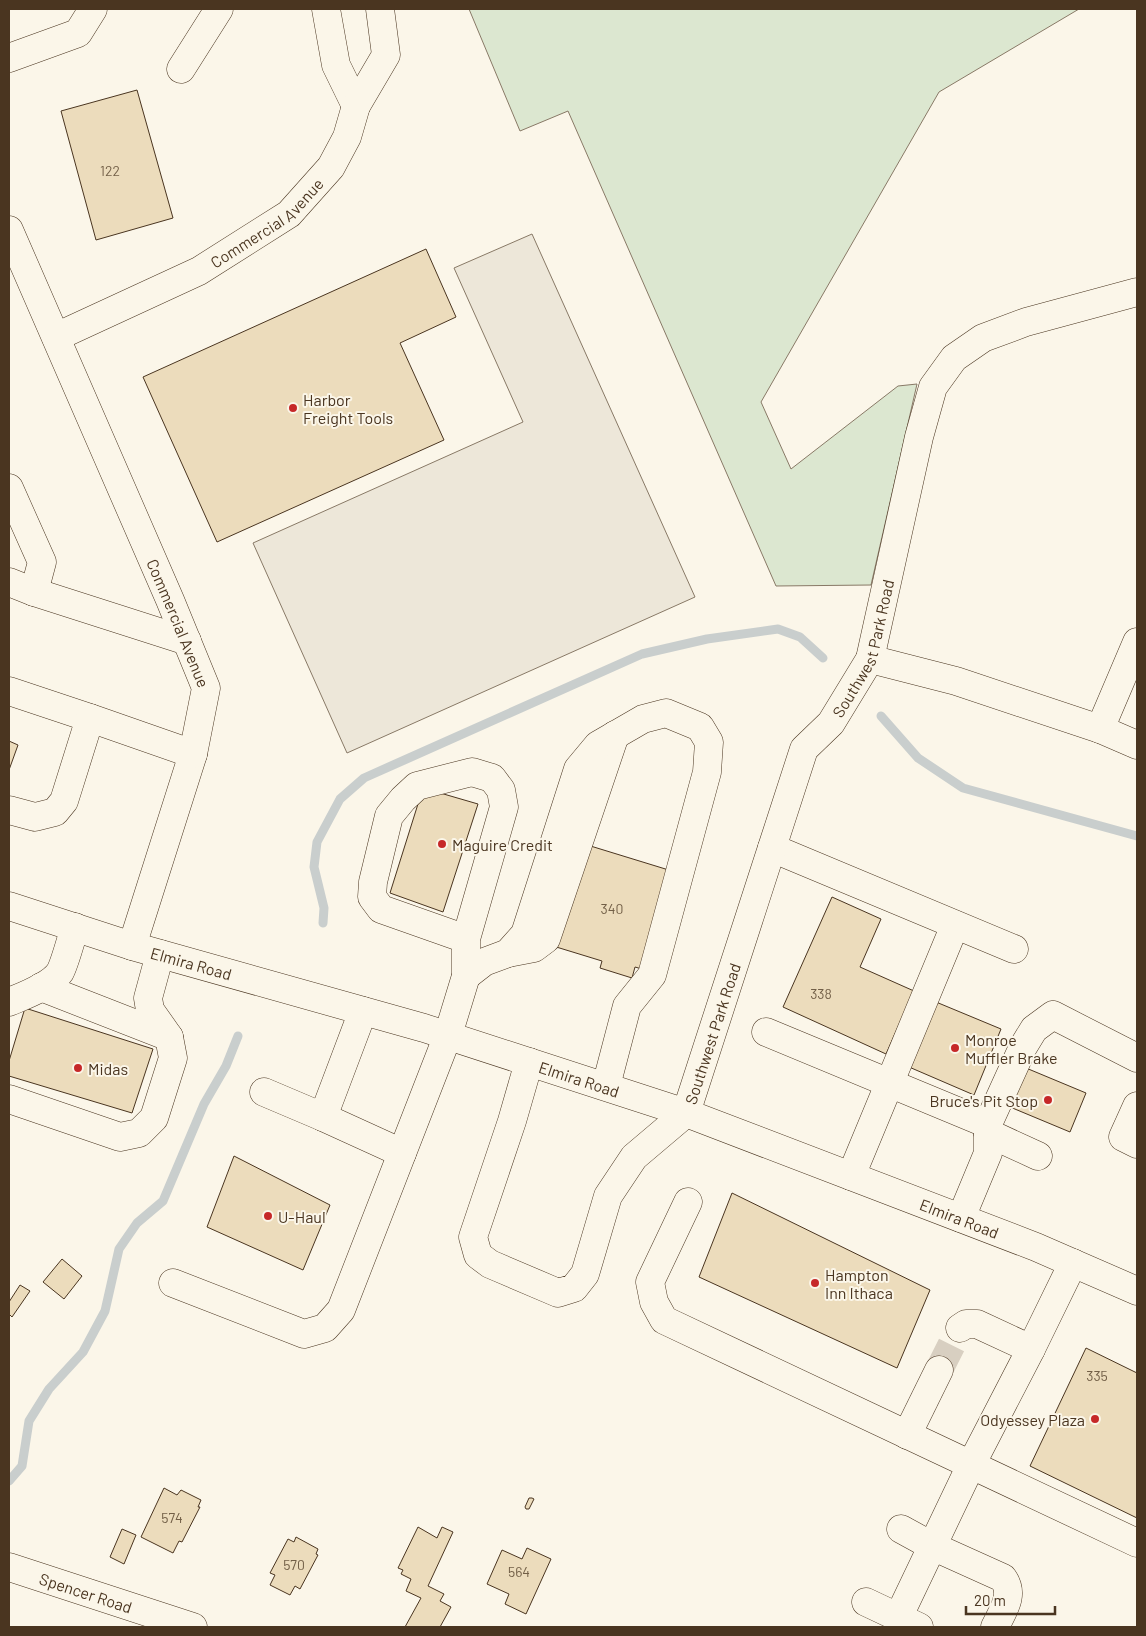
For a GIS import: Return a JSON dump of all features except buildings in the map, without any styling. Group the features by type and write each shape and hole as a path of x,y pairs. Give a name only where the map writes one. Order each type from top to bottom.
{"main road":[{"path":"9,58 78,33 93,9"},
{"path":"182,69 219,9"},
{"path":"326,9 336,65 356,106"},
{"name":"Commercial Avenue","path":"56,337 199,271 289,214 330,167 347,138 356,106 386,55 380,9"},
{"name":"Commercial Avenue","path":"9,230 206,688 193,754 132,946"},
{"name":"Southwest Park Road","path":"686,1113 804,749 831,723 870,659 919,436 933,387 954,358 983,338 1026,322 1137,292"},
{"path":"9,488 42,562 34,592"},
{"path":"9,582 34,592 186,641"},
{"path":"1100,729 1137,642"},
{"path":"870,659 956,680 1100,729 1137,746"},
{"path":"9,691 193,754"},
{"path":"466,976 484,962 508,953 524,934 578,769 598,745 643,719 666,713 700,727 709,742 707,772 652,975 627,1006 606,1086"},
{"path":"9,810 35,817 55,812 64,801 90,718"},
{"path":"173,1283 304,1334 324,1328 341,1310 448,1036 466,976 466,939 504,807 502,790 492,778 472,772 417,786 389,816 372,897 381,909 466,939"},
{"path":"772,848 1014,949"},
{"name":"Elmira Road","path":"9,906 132,946 448,1036 686,1113 961,1218 1137,1291"},
{"path":"851,1176 955,925"},
{"path":"9,1002 53,980 60,972 75,927"},
{"path":"9,1098 120,1137 139,1133 154,1118 173,1058 169,1037 150,1010 148,998 160,954"},
{"path":"41,987 169,1037"},
{"path":"323,1117 363,1011"},
{"path":"961,1218 988,1153 988,1129 1023,1047 1034,1029 1053,1016 1137,1058"},
{"path":"766,1032 890,1083 988,1129 1038,1156"},
{"path":"529,1062 512,1121 473,1237 478,1255 490,1264 558,1293 574,1288 585,1274 608,1196 634,1157 686,1113"},
{"path":"264,1092 402,1153"},
{"path":"1137,1106 1123,1137 1137,1144"},
{"path":"688,1202 650,1282 654,1302 664,1320 1137,1544"},
{"path":"866,1602 908,1623 932,1546 1073,1263"},
{"path":"960,1328 966,1324 977,1324 1031,1349"},
{"path":"907,1434 939,1370"},
{"path":"901,1529 932,1546 1003,1578 1008,1586 1008,1598 995,1627"},
{"name":"Spencer Road","path":"9,1567 193,1627"}],"green space":[{"path":"469,9 1079,9 939,92 761,402 791,469 898,386 917,384 871,585 776,586 568,111 520,131"}],"shaded area":[{"path":"532,234 695,597 347,753 253,543 523,422 454,268"}],"waterway":[{"path":"323,923 324,908 314,867 317,842 340,799 364,778 642,654 707,639 778,629 800,637 823,658"},
{"path":"881,716 918,758 963,788 1137,836"},
{"path":"9,1481 22,1466 29,1421 49,1389 83,1352 105,1311 119,1249 137,1223 163,1201 204,1104 226,1066 238,1036"}],"tunnel":[{"path":"939,1370 960,1328"}],"place":[{"name":"Harbor Freight Tools","path":"293,408"},
{"name":"Maguire Credit","path":"442,844"},
{"name":"Monroe Muffler Brake","path":"955,1048"},
{"name":"Midas","path":"78,1068"},
{"name":"Bruce's Pit Stop","path":"1048,1100"},
{"name":"U-Haul","path":"268,1216"},
{"name":"Hampton Inn Ithaca","path":"815,1283"},
{"name":"Odyessey Plaza","path":"1095,1419"}]}
